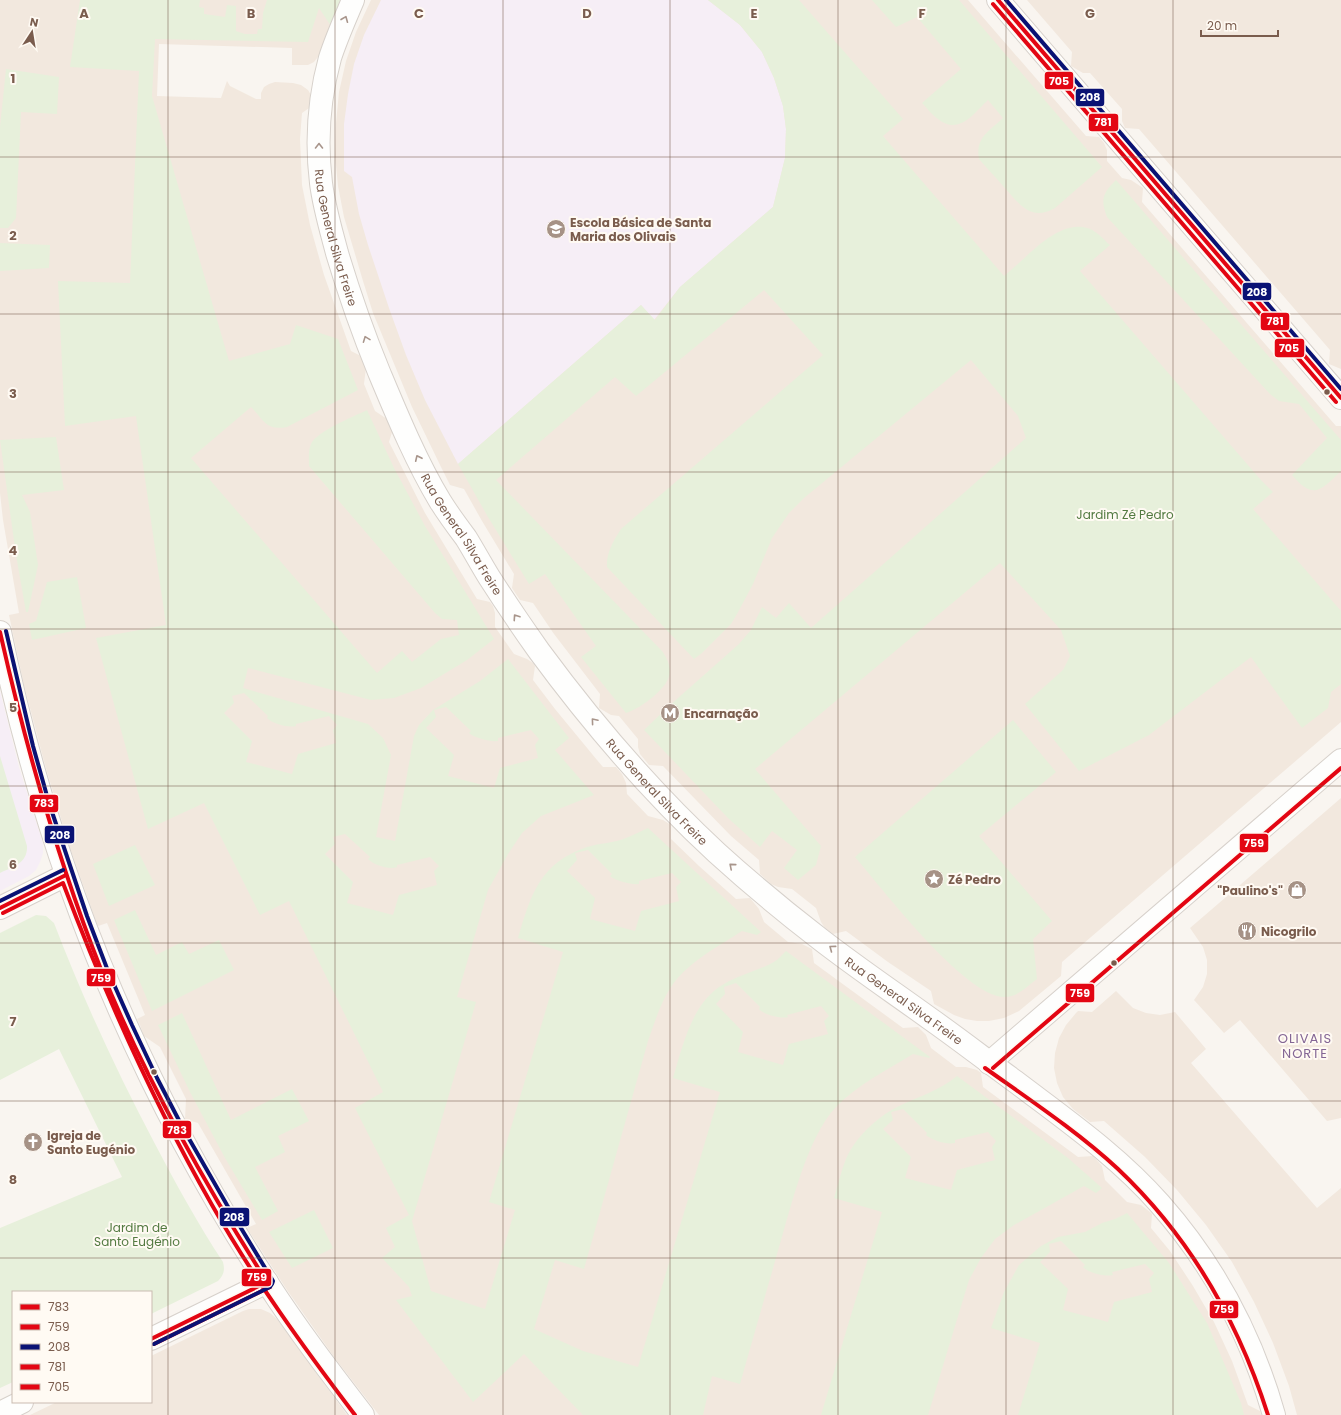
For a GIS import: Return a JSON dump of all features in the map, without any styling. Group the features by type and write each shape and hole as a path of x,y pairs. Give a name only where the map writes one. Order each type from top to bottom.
{"street":[{"name":"Rua General Silva Freire","path":"353,0 330,56 322,101 319,131 321,185 330,228 361,325 397,415 440,500 527,632 577,701 624,757 715,851 764,894 820,939 1097,1143 1130,1172 1160,1204 1188,1238 1213,1274 1234,1312 1253,1352 1268,1393 1274,1415"},
{"path":"998,0 1341,398"},
{"path":"0,632 12,689 32,766 66,875 107,983 152,1081 209,1187 266,1282 321,1360 363,1415"},
{"path":"989,1063 1341,760"},
{"path":"0,908 66,875"},
{"path":"152,1339 266,1282"},
{"path":"0,1413 20,1403"}],"shaded area":[{"path":"0,0 342,0 321,53 314,62 308,65 292,65 292,48 159,44 157,96 221,98 227,81 230,86 256,99 261,99 261,93 264,87 275,82 293,83 301,85 308,90 311,95 312,106 302,113 300,139 302,185 310,225 324,275 351,351 363,357 366,368 364,384 375,411 387,419 393,429 389,442 425,513 477,599 490,602 493,606 495,613 495,627 514,654 533,663 535,666 533,680 597,760 603,767 616,767 622,774 626,783 627,794 648,816 663,820 671,825 671,839 699,866 736,899 750,898 759,909 764,922 788,942 802,944 812,949 814,963 903,1028 918,1027 926,1035 931,1048 956,1067 966,1067 977,1070 981,1073 983,1087 1078,1157 1093,1156 1102,1166 1105,1180 1127,1202 1141,1205 1152,1214 1151,1228 1170,1251 1193,1286 1214,1322 1232,1361 1248,1405 1260,1411 1261,1415 379,1415 334,1357 287,1290 247,1228 256,1224 198,1123 185,1119 186,1099 160,1047 144,1036 137,1019 145,1015 107,923 98,926 97,924 69,845 45,765 24,685 9,615 19,613 3,520 0,493"},
{"path":"371,0 968,0 1086,136 1099,137 1107,150 1107,161 1122,178 1131,180 1143,188 1142,202 1336,426 1341,426 1341,722 1062,962 1061,976 1019,1011 1004,1018 989,1021 977,1021 954,1015 934,1004 931,991 846,931 833,934 825,928 821,922 816,908 792,889 778,887 771,884 760,874 759,860 731,836 663,766 649,765 640,754 638,739 619,716 611,715 599,708 600,694 554,634 533,603 520,600 512,588 514,574 464,489 450,485 441,467 412,407 373,313 344,217 338,186 335,155 339,92 346,61 356,32"},
{"name":"Escola Básica de Santa Maria dos Olivais","path":"381,0 708,0 740,25 762,52 774,78 783,106 786,129 785,158 773,207 680,287 654,320 641,305 458,464 425,400 406,355 368,245 359,214 352,177 344,171 344,124 354,64 364,35"},
{"path":"1027,0 1341,0 1341,369 1329,364 1330,350 1139,129 1125,128 1122,121 1122,109 1090,73 1083,73 1071,66 1072,52"},
{"path":"0,691 19,767 43,844 43,853 36,870 29,876 0,891"},
{"path":"1341,798 1341,1118 1327,1121 1240,1020 1224,1033 1194,1000 1203,987 1207,974 1207,960 1203,947 1190,928"},
{"path":"1116,991 1133,1008 1146,1013 1160,1015 1175,1012 1206,1049 1191,1063 1317,1208 1341,1188 1341,1415 1297,1415 1289,1386 1273,1343 1254,1302 1232,1262 1206,1225 1177,1190 1145,1157 1104,1121 1090,1122 1073,1109 1063,1097 1057,1083 1054,1068 1055,1053 1059,1038 1066,1025 1078,1011 1092,1012"},
{"path":"249,1309 261,1309 270,1313 277,1319 347,1415 30,1415 55,1403 152,1403 152,1356"}],"green space":[{"path":"80,0 200,0 199,7 204,8 204,14 225,17 227,5 236,6 236,31 245,34 257,34 258,29 262,29 263,13 267,0 341,0 331,26 319,8 308,42 155,39 152,96 229,361 290,344 296,325 338,339 358,390 287,427 280,428 270,426 251,407 191,458 377,673 402,651 412,662 441,639 459,635 457,620 442,619 435,613 309,466 309,449 311,444 320,434 367,410 394,468 425,526 494,639 467,660 421,688 394,698 371,700 248,668 243,688 368,724 383,738 391,755 376,837 395,841 414,736 419,725 433,710 480,681 508,659 569,738 555,750 594,795 541,816 522,833 508,854 488,890 457,997 476,1002 412,1221 431,1291 485,1309 515,1210 489,1202 563,952 518,938 533,894 540,882 548,871 558,862 571,854 587,847 621,840 648,828 761,932 757,935 742,931 715,948 688,968 673,984 665,997 648,1041 584,1269 555,1260 534,1329 583,1351 638,1367 720,1092 673,1078 685,1039 696,1013 713,992 724,984 774,962 786,951 930,1057 913,1054 883,1072 844,1099 826,1120 808,1154 801,1173 740,1384 712,1376 703,1415 583,1415 524,1354 473,1402 396,1300 412,1296 409,1287 382,1258 395,1247 386,1228 409,1215 355,1108 383,1092 289,901 260,915 204,803 148,829 96,638 166,625 136,416 65,426 58,281 130,283 139,71 70,67","holes":["244,693 268,716 267,718 277,724 285,726 296,726 296,724 329,716 337,725 333,730 336,743 298,754 292,774 246,762 252,741 224,713 234,703 232,696","446,707 471,731 469,733 487,740 498,741 498,738 531,730 539,739 535,745 538,758 500,768 494,788 448,776 454,755 426,728 436,717 434,710","345,834 370,857 368,859 378,865 386,867 394,868 397,867 397,865 430,857 439,866 434,871 437,885 399,895 393,915 347,903 353,882 325,854 335,844 333,837","588,850 612,874 610,876 620,881 632,884 639,884 639,881 672,873 681,882 676,887 679,901 641,911 635,931 590,919 595,898 567,871 577,860 575,853","736,983 760,1007 759,1009 761,1011 777,1017 788,1017 787,1015 821,1006 829,1016 824,1021 828,1034 789,1044 783,1065 738,1052 743,1032 716,1004 725,994 724,987"]},
{"name":"Jardim Zé Pedro","path":"708,0 799,0 903,119 883,136 1004,276 1042,242 1064,229 1076,227 1090,229 1110,245 1080,271 1260,479 1273,492 1253,509 1341,611 1341,684 1331,692 1328,708 1302,728 1251,657 1149,735 1079,771 1025,704 1063,670 1070,656 1061,630 1000,563 755,769 821,846 816,865 798,880 784,868 797,850 772,831 760,847 728,818 644,730 739,644 751,630 762,607 776,618 789,603 811,628 1026,438 1018,416 971,360 804,498 789,513 772,538 753,584 731,624 694,659 607,567 607,562 613,542 621,529 823,355 764,290 636,396 615,377 496,480 662,651 666,658 670,670 664,686 647,702 626,713 581,657 596,646 545,574 529,584 458,464 641,305 655,320 680,287 773,207 785,158 786,129 783,106 774,78 762,52 740,25"},
{"path":"872,0 959,0 1102,167 1055,208 1047,212 1032,212 1020,205 979,159 978,151 981,140 1003,118 988,100 966,121 959,124 946,124 934,116 922,103 961,69 917,17 896,27"},
{"path":"6,69 59,77 57,114 21,112 16,218 8,228 0,228 0,127"},
{"path":"1116,180 1341,440 1341,471 1323,487 1317,490 1306,488 1292,475 1327,438 1299,404 1279,401 1270,394 1107,217 1103,201 1108,189"},
{"path":"0,243 50,245 49,268 0,271"},
{"path":"56,437 64,490 22,495 30,512 38,565 28,612 26,612 16,555 0,440"},
{"path":"77,577 86,628 32,640 29,624 36,621 47,582"},
{"path":"1013,720 1056,772 979,836 1052,921 1033,939 1037,979 1019,993 1006,997 989,993 970,981 948,962 904,915 855,857"},
{"path":"0,756 27,846 27,852 19,864 0,873"},
{"path":"135,845 155,885 109,906 93,864"},
{"path":"135,910 156,955 182,942 189,954 219,940 234,970 152,1011 114,920"},
{"name":"Jardim de Santo Eugénio","path":"36,915 46,916 54,923 101,1035 127,1090 179,1189 223,1262 224,1270 222,1277 218,1281 152,1314 152,1291 12,1291 12,1382 0,1388 0,1228 122,1177 59,1049 0,1080 0,933"},
{"path":"182,1013 231,1120 292,1089 309,1121 278,1136 285,1152 255,1167 278,1211 262,1220 225,1158 190,1092 158,1025"},
{"path":"957,1076 1068,1158 1102,1188 1096,1193 1084,1186 1014,1225 995,1239 981,1258 969,1280 928,1415 821,1415 882,1212 834,1198 844,1164 850,1151 861,1136 881,1117 897,1107 935,1090","holes":["903,1109 927,1133 926,1135 928,1137 935,1140 944,1143 955,1143 955,1140 988,1132 996,1141 992,1147 995,1160 957,1170 951,1190 905,1178 911,1157 883,1129 893,1120 891,1112"]},
{"path":"314,1210 333,1248 292,1268 269,1232"},
{"path":"1127,1213 1169,1263 1207,1323 1241,1403 1244,1415 1018,1415 1040,1343 991,1328 1004,1292 1019,1265 1041,1246 1058,1237 1085,1232 1102,1223","holes":["1061,1241 1085,1265 1083,1267 1093,1273 1113,1275 1112,1272 1145,1264 1154,1273 1149,1279 1152,1292 1114,1302 1108,1322 1063,1310 1068,1289 1040,1262 1050,1252 1049,1244"]}],"transit line":[{"name":"781","path":"998,0 1341,398"},
{"name":"208","path":"1006,0 1341,389"},
{"name":"705","path":"993,4 1336,402"},
{"name":"208","path":"6,631 33,746 49,803 87,916 108,971 157,1078 184,1130 273,1281 270,1287 154,1344"},
{"name":"783","path":"0,632 44,804 71,888 102,972 137,1052 177,1130 221,1207 267,1282"},
{"name":"759","path":"993,1068 1341,768"},
{"name":"208","path":"0,901 63,870"},
{"name":"783","path":"0,908 66,875"},
{"name":"759","path":"3,913 63,883 113,1007 150,1087 190,1166 228,1233 262,1286 298,1339 355,1415"},
{"name":"759","path":"985,1068 1103,1155 1144,1196 1168,1223 1190,1252 1227,1314 1256,1380 1268,1415"},
{"name":"783","path":"152,1339 267,1282"},
{"name":"759","path":"154,1344 270,1287"}],"place":[{"name":"Escola Básica de Santa Maria dos Olivais","path":"556,229"},
{"name":"Encarnação","path":"670,713"},
{"name":"Zé Pedro","path":"934,879"},
{"name":"\"Paulino's\"","path":"1297,890"},
{"name":"Nicogrilo","path":"1247,931"},
{"name":"Igreja de Santo Eugénio","path":"33,1142"}],"district":[{"name":"OLIVAIS NORTE","path":"1305,1046"}]}
